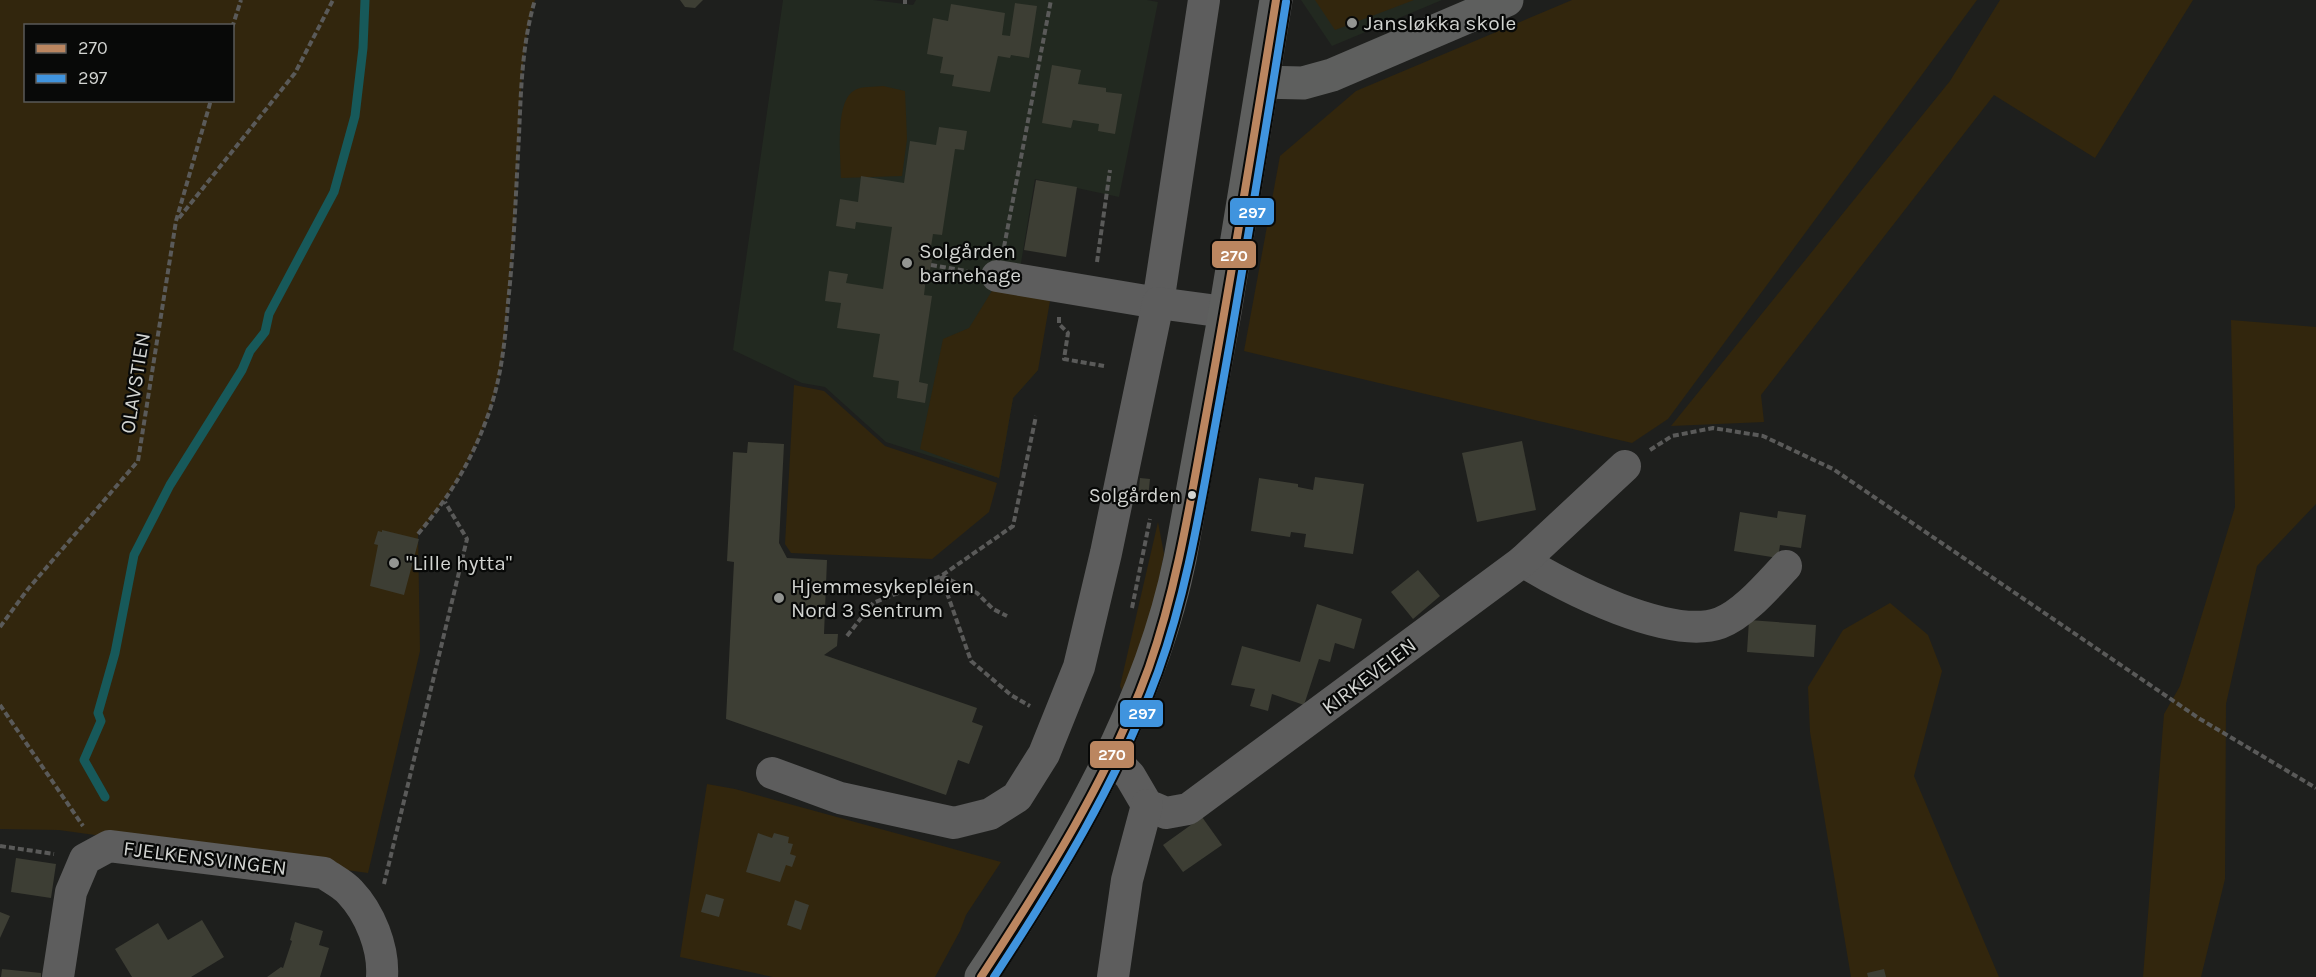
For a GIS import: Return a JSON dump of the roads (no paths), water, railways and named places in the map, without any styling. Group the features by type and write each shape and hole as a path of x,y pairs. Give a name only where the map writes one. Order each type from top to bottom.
{"main road":[{"path":"981,977 1054,861 1110,755 1147,672 1176,577 1225,312 1276,0"},
{"path":"1263,82 1303,82 1332,75 1507,0"}],"street":[{"path":"772,773 840,798 954,823 990,814 1017,796 1044,754 1079,667 1106,554 1158,303 1199,1"},
{"path":"997,276 1225,312"},
{"name":"KIRKEVEIEN","path":"1147,805 1166,813 1188,809 1523,561 1624,466"},
{"path":"1523,561 1549,578 1606,604 1671,623 1707,626 1721,623 1740,610 1786,566"},
{"path":"1110,755 1130,776 1147,805 1127,880 1113,977"},
{"name":"FJELKENSVINGEN","path":"58,977 70,892 97,852 324,873 350,891 368,917 383,963 382,977"}],"waterway":[{"path":"105,797 84,760 101,721 98,713 115,653 134,555 170,485 242,370 250,351 265,332 269,314 334,192 355,116 363,48 365,0"}],"place":[{"name":"Jansløkka skole","path":"1352,23"},
{"name":"Solgården barnehage","path":"907,263"},
{"name":"Solgården","path":"1192,495"},
{"name":"\"Lille hytta\"","path":"394,563"},
{"name":"Hjemmesykepleien Nord 3 Sentrum","path":"779,598"}]}
